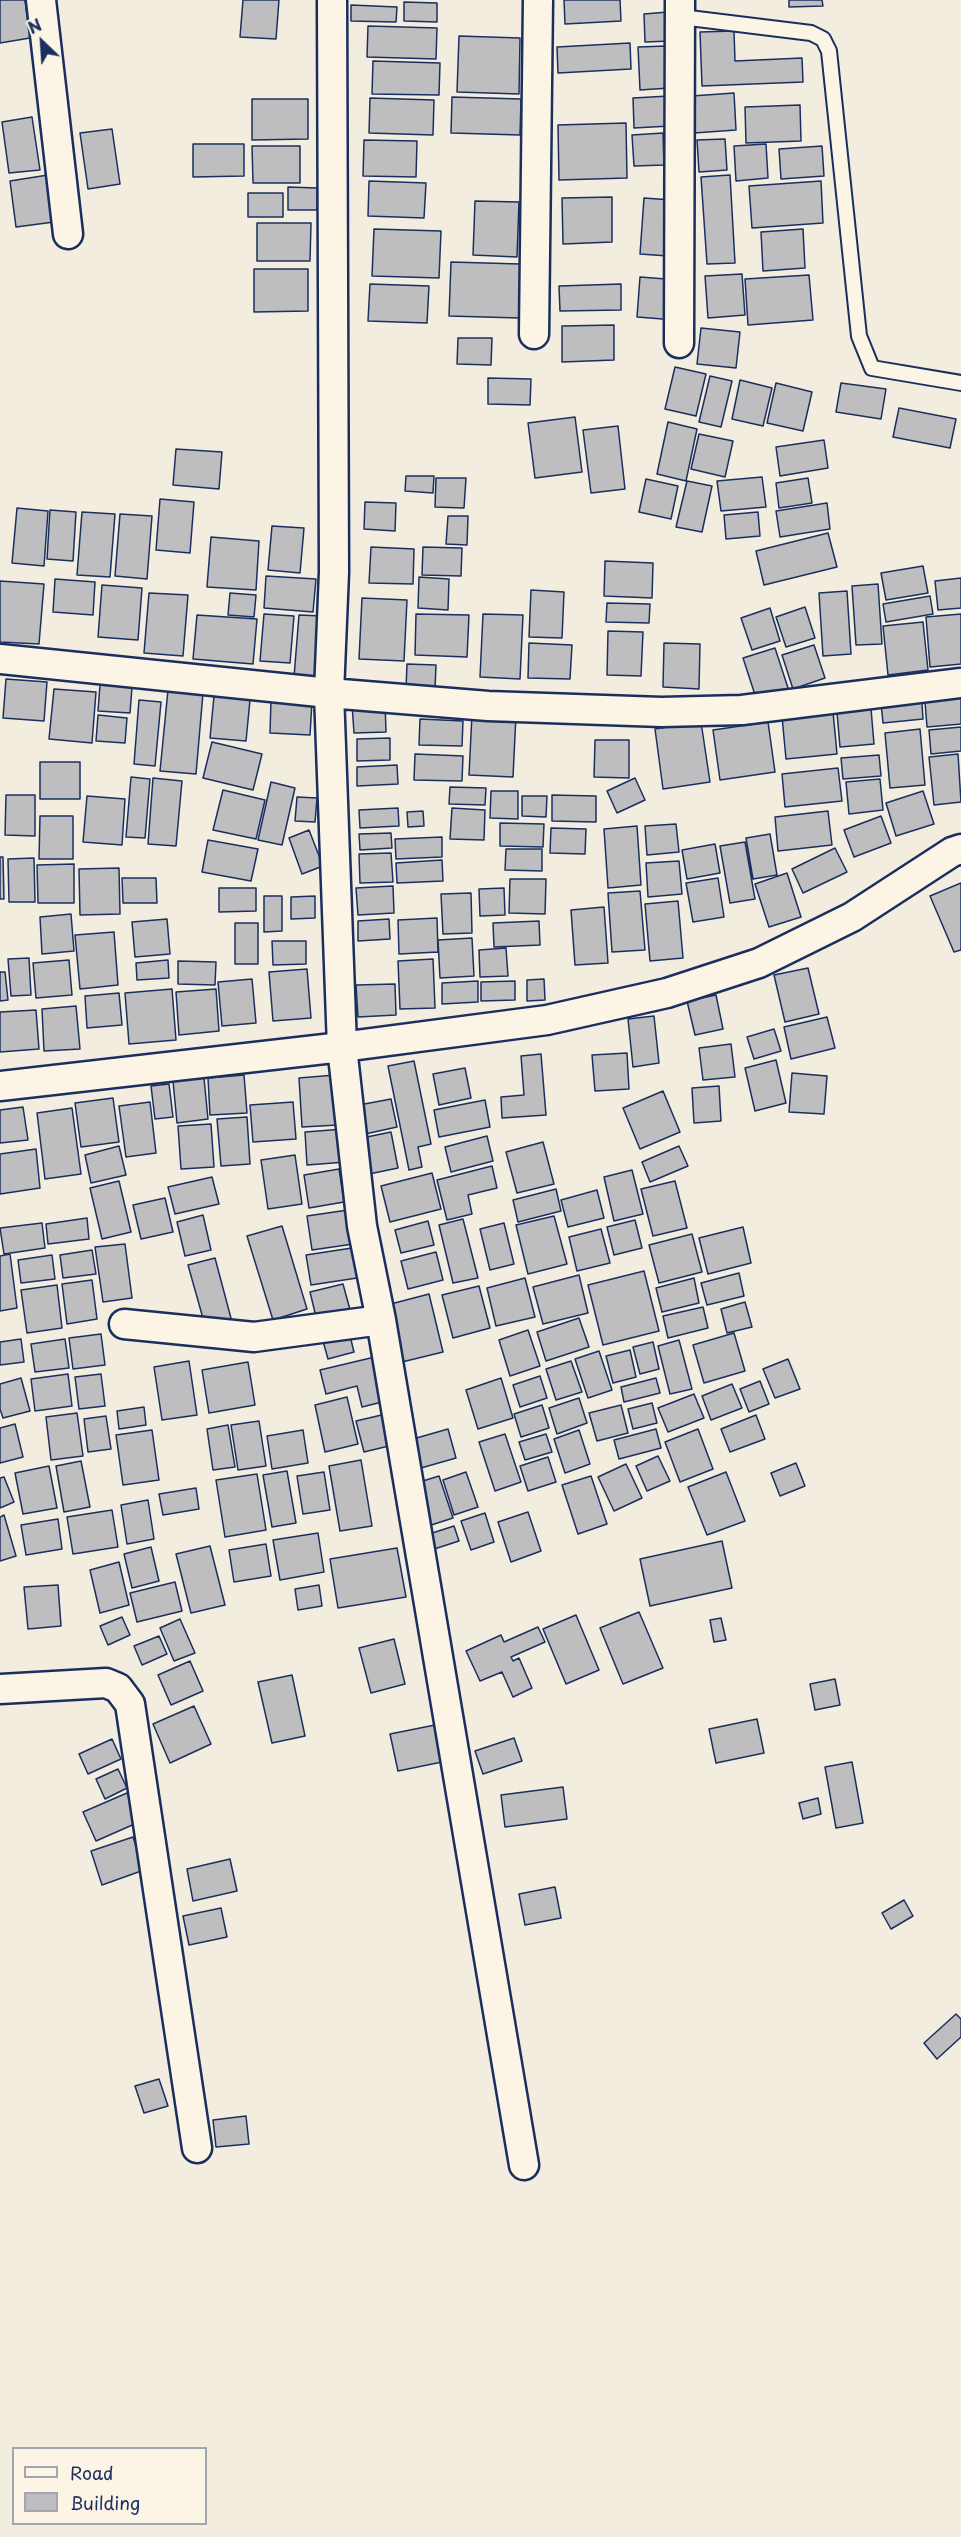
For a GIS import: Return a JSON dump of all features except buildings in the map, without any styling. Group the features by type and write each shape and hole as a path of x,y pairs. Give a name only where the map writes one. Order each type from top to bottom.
{"street":[{"path":"41,0 68,234"},
{"path":"332,0 334,572 329,693 342,1047 362,1226 381,1320 524,2165"},
{"path":"534,334 538,0"},
{"path":"679,343 680,8"},
{"path":"0,659 329,693 488,706 662,712 742,710 961,683"},
{"path":"0,1086 342,1047 547,1020 667,993 759,963 842,922 952,852 961,849"},
{"path":"124,1324 254,1337 381,1320"},
{"path":"0,1689 106,1683 118,1688 130,1704 197,2148"}],"lane":[{"path":"680,8 811,33 823,39 829,51 859,336 872,368 961,383"}]}
